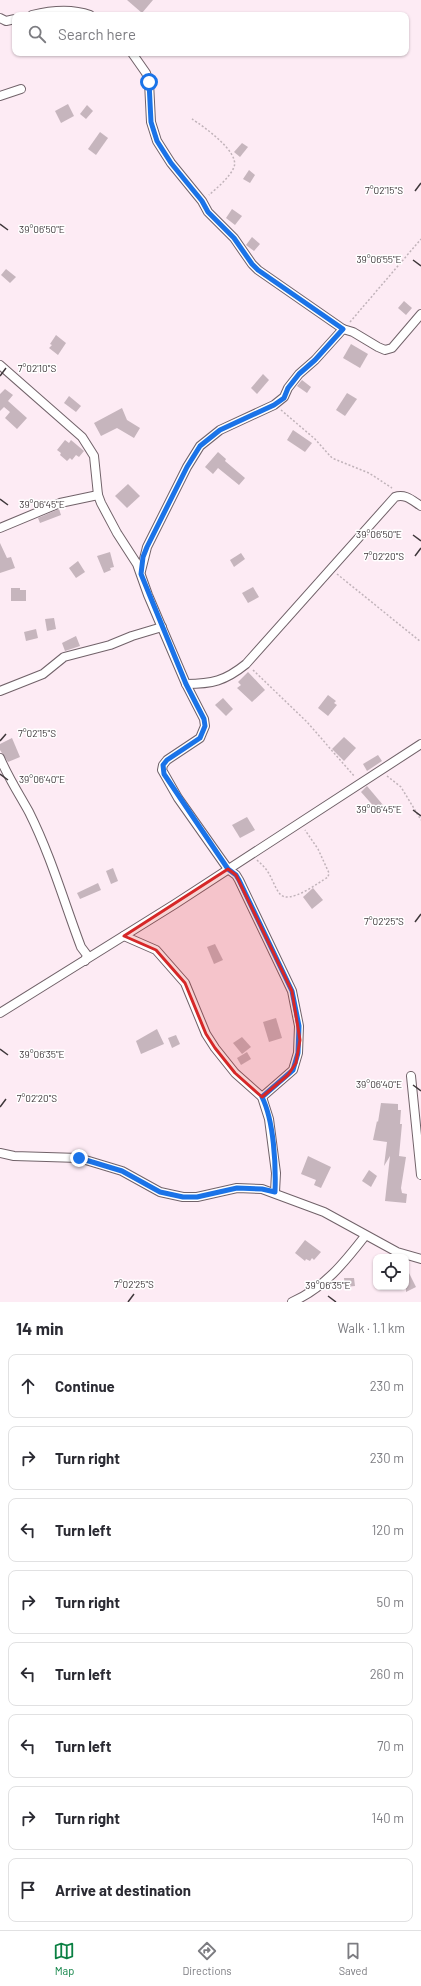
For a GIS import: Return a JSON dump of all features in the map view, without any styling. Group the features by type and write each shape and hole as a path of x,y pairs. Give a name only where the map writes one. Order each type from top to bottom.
{"street":[{"path":"45,12 66,10 82,12"},
{"path":"0,18 6,21 12,20"},
{"path":"134,56 146,73 149,82 151,122 157,141 171,163 202,201 208,212 234,238 258,270 343,329 353,332 385,350 392,348 421,314"},
{"path":"0,96 21,89"},
{"path":"141,574 143,557 147,547 187,467 200,446 220,430 274,405 284,398 288,388 299,374 315,360 343,329"},
{"path":"0,365 82,437 90,448 94,456 98,495 107,517 133,555 186,684 204,719 205,726 200,738 167,760 162,770 178,798 228,869 236,875 239,880 292,991 299,1026 298,1053 293,1070 262,1097"},
{"path":"0,528 60,503 98,495"},
{"path":"186,684 208,684 216,682 235,673 246,664 389,502 399,495 405,496 421,506"},
{"path":"0,691 43,674 64,657 110,645 132,636 162,627"},
{"path":"0,1013 85,961 301,823 421,744"},
{"path":"0,758 6,774 29,813 52,864 81,947 87,955 85,961"},
{"path":"124,936 156,950 185,983 206,1034 215,1048 235,1073 262,1097 269,1119 276,1173 275,1192"},
{"path":"411,1076 421,1175"},
{"path":"0,1153 14,1156 79,1158 122,1171 160,1192 183,1197 197,1197 237,1188 262,1189 275,1192 324,1212 365,1236 397,1252 421,1259"},
{"path":"292,1302 308,1295 330,1277 365,1236"}],"path":[{"path":"192,119 213,134 226,148 234,160 235,166 231,172 202,201"},
{"path":"343,329 421,239"},
{"path":"274,405 315,439 332,458 369,472 394,489 399,495"},
{"path":"330,568 421,642"},
{"path":"246,664 307,722 340,762 360,783"},
{"path":"380,770 401,787 421,820"},
{"path":"251,854 268,871 281,895 286,898 290,898 302,892 328,877 330,873 318,849 301,823"}],"highlighted area":[{"path":"228,869 236,875 292,991 300,1040 296,1063 288,1075 262,1097 235,1073 215,1048 206,1034 185,983 156,950 124,936"}],"building":[{"path":"127,0 153,0 143,12 141,12"},
{"path":"68,104 74,116 61,123 55,111"},
{"path":"87,105 93,111 86,119 80,114"},
{"path":"100,132 108,138 96,155 88,149"},
{"path":"242,143 248,147 240,157 234,152"},
{"path":"249,170 255,175 250,183 243,179"},
{"path":"232,209 242,216 235,225 226,218"},
{"path":"252,237 260,244 254,251 246,245"},
{"path":"6,269 16,277 10,283 1,275"},
{"path":"404,301 412,308 406,315 398,308"},
{"path":"56,335 66,343 58,355 49,348 52,345 50,344"},
{"path":"351,344 368,354 360,368 343,358"},
{"path":"263,374 269,380 257,394 251,388"},
{"path":"302,380 311,387 307,393 297,386"},
{"path":"5,389 13,395 8,401 27,418 17,429 5,418 10,412 4,407 0,411 0,394"},
{"path":"347,393 357,399 345,416 336,410"},
{"path":"69,396 81,406 76,412 64,403"},
{"path":"122,408 127,420 140,428 134,438 117,428 101,436 94,423"},
{"path":"293,430 312,443 305,452 287,440"},
{"path":"65,440 69,443 71,440 84,451 79,457 76,455 72,460 70,458 67,461 60,455 61,453 57,450"},
{"path":"218,452 226,459 225,461 245,478 239,485 218,468 213,474 205,467"},
{"path":"128,484 140,496 127,508 115,496"},
{"path":"59,509 61,515 40,523 38,518"},
{"path":"0,543 7,558 11,557 15,568 0,573"},
{"path":"110,552 114,567 110,568 111,570 104,573 97,556"},
{"path":"241,553 245,559 234,567 230,560"},
{"path":"78,561 85,572 76,578 69,568"},
{"path":"253,587 259,597 248,603 242,593"},
{"path":"11,588 26,590 26,601 11,601"},
{"path":"54,618 56,629 47,631 45,619"},
{"path":"36,629 38,638 26,641 24,632"},
{"path":"76,636 80,646 65,651 62,643"},
{"path":"248,672 265,690 252,702 237,688 241,685 238,682"},
{"path":"328,695 336,701 334,703 337,705 328,716 318,708"},
{"path":"223,698 233,709 226,716 215,705"},
{"path":"344,737 356,748 344,761 332,749"},
{"path":"12,738 20,757 8,762 0,750 0,744"},
{"path":"378,755 382,761 367,771 363,764"},
{"path":"367,786 383,805 377,810 361,792"},
{"path":"247,817 255,830 240,838 232,825"},
{"path":"113,868 118,881 111,884 106,871"},
{"path":"98,883 101,890 80,899 77,893"},
{"path":"313,888 323,900 312,909 303,897"},
{"path":"215,944 223,960 214,964 207,947"},
{"path":"276,1018 282,1038 269,1042 263,1022"},
{"path":"157,1029 164,1044 141,1054 136,1041"},
{"path":"176,1035 180,1044 172,1048 168,1038"},
{"path":"242,1037 251,1047 242,1054 233,1043"},
{"path":"247,1052 251,1059 241,1065 237,1058"},
{"path":"381,1103 398,1104 398,1110 401,1110 400,1124 402,1124 399,1156 406,1157 401,1188 402,1193 407,1194 406,1203 385,1201 390,1156 384,1166 387,1142 373,1140"},
{"path":"308,1156 331,1167 321,1188 314,1185 316,1180 301,1174"},
{"path":"369,1170 377,1176 371,1187 362,1181"},
{"path":"305,1240 321,1252 314,1260 312,1258 310,1261 306,1259 305,1261 295,1253"},
{"path":"409,1273 416,1287 406,1292 406,1290 409,1290"},
{"path":"344,1278 354,1278 355,1286 345,1287"}],"route":[{"path":"79,1158 122,1171 160,1192 183,1197 197,1197 237,1188 262,1189 275,1192 276,1173 269,1119 262,1097 293,1070 296,1063 300,1040 299,1026 292,991 251,902 236,875 228,869 178,798 162,770 163,765 167,760 200,738 204,732 205,726 204,719 194,703 148,595 141,574 143,557 147,547 187,467 200,446 220,430 274,405 284,398 288,388 299,374 315,360 343,329 288,289 258,270 234,238 208,212 202,201 182,178 157,141 151,122 149,82"}]}
